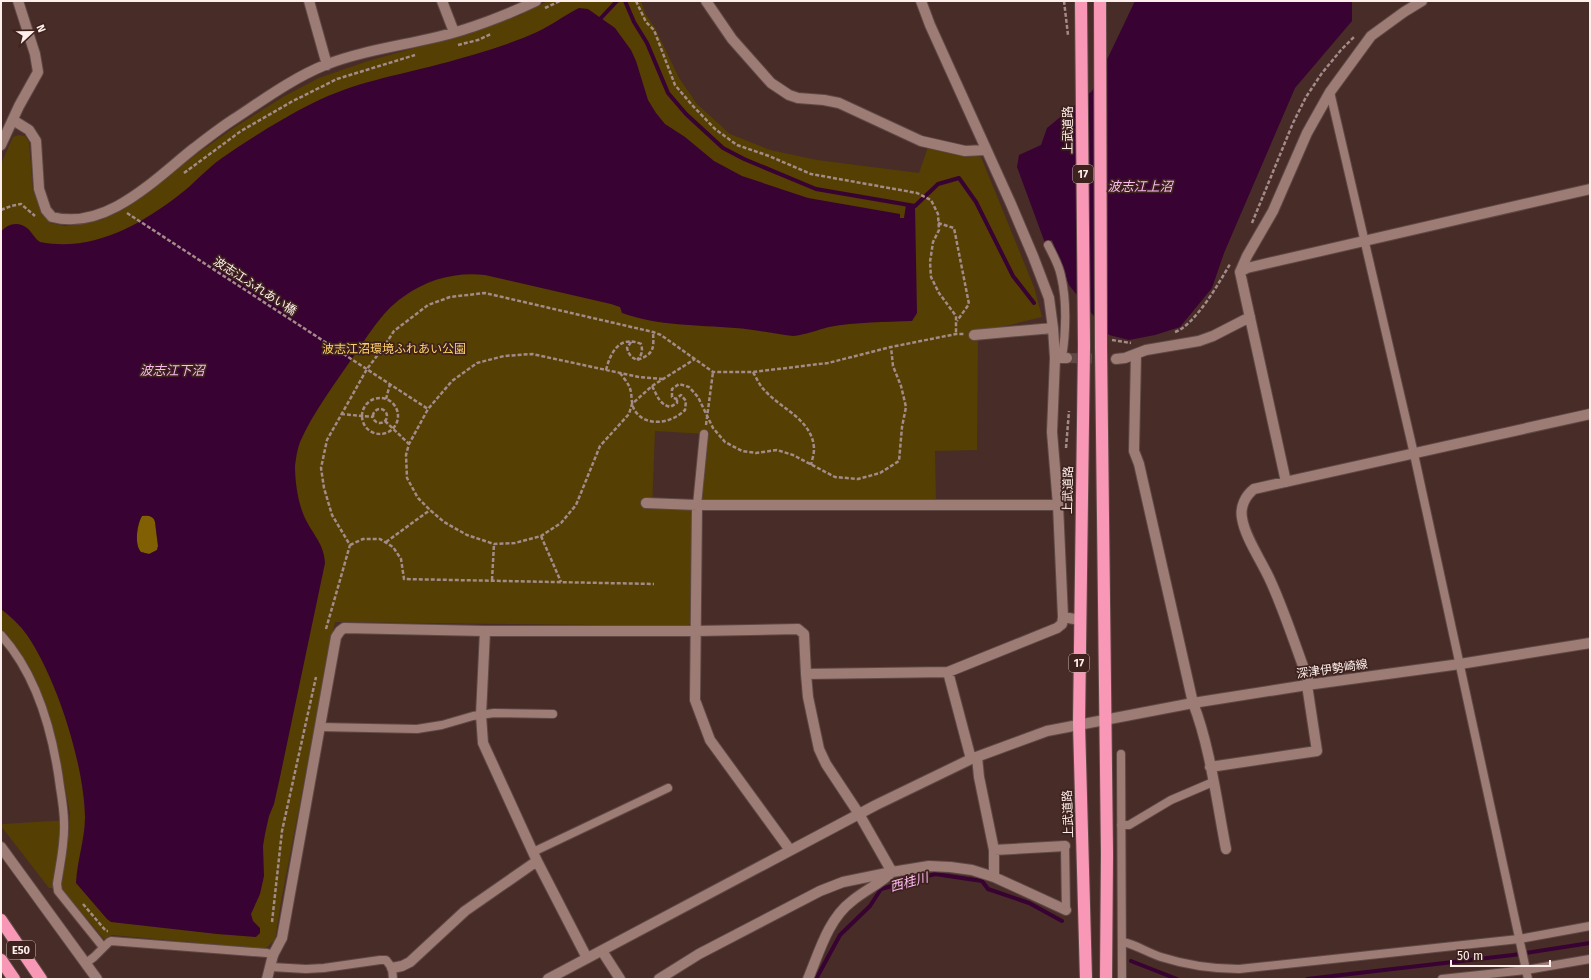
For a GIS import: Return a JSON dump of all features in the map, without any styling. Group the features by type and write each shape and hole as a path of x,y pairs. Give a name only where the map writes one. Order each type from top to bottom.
{"highway":[{"name":"上武道路","path":"1081,1 1084,346 1079,724 1086,979"},
{"name":"17","path":"1100,1 1101,348 1107,854 1106,979"},
{"name":"E50","path":"1,920 41,979"},
{"name":"E50","path":"1,960 14,979"}],"street":[{"path":"1,145 14,120 19,106 38,72 35,54 18,1"},
{"path":"309,1 327,65"},
{"path":"442,1 454,32"},
{"path":"14,120 29,130 36,141 39,189 46,210 52,217 65,221 86,218 101,214 127,200 233,120 292,82 327,65 368,52 454,32 516,10 536,1"},
{"path":"706,1 732,39 771,82 789,95 798,98 839,103 921,141 965,151 986,150"},
{"path":"806,674 948,672 1057,628 1062,624 1063,617 1058,505 1052,432 1061,358 1053,328 1048,298 1033,256 930,25 921,1"},
{"path":"1286,482 1240,272 1247,256 1273,211 1307,133 1330,92 1371,36 1422,1"},
{"path":"1240,272 1247,268 1590,189"},
{"path":"1116,359 1125,358 1146,350 1199,341 1213,336 1250,317"},
{"path":"974,335 1053,328"},
{"path":"1136,354 1134,451 1139,464 1193,703 1198,715 1226,849"},
{"path":"1210,767 1317,751 1309,685 1271,582 1244,528 1241,517 1243,504 1248,494 1254,489 1590,414"},
{"path":"646,503 697,505 1058,505"},
{"path":"697,505 695,700 707,734 715,747 790,850"},
{"path":"1063,617 1080,620"},
{"path":"267,979 273,955 282,938 336,637 344,628 485,631 696,631 798,629 804,634 808,697 819,749 826,764 859,814 892,872"},
{"path":"485,631 481,715 483,743 535,856 587,958"},
{"name":"深津伊勢崎線","path":"548,979 859,814 974,758 1047,731 1193,703 1460,664 1590,643"},
{"path":"948,672 979,777 994,850 994,877"},
{"path":"994,850 1066,846"},
{"path":"1,847 97,979"},
{"path":"392,968 402,966 410,962 465,911 535,856"},
{"path":"659,979 700,954 820,891 843,882 892,872 929,866 972,870 994,877 1066,910"},
{"path":"808,979 828,933 839,914 851,901 882,882 892,872"},
{"path":"602,951 620,979"}],"lane":[{"path":"1330,92 1414,454 1528,979"},
{"path":"1048,245 1062,278 1065,316 1064,346 1061,358"},
{"path":"697,505 704,434"},
{"path":"1,634 18,658 36,691 53,746 65,825 57,884 58,891 103,947"},
{"path":"320,727 417,729 494,713 553,714"},
{"path":"1121,754 1122,979"},
{"path":"1121,825 1129,825 1171,800 1213,782"},
{"path":"535,856 668,788"},
{"path":"1066,846 1066,910"},
{"path":"1107,854 1121,856"},
{"path":"1067,893 1084,895"},
{"path":"1123,942 1160,956 1185,963 1220,969 1239,969 1520,941 1590,926"},
{"path":"86,963 108,942 114,941 267,953 273,955"},
{"path":"1442,979 1590,959"},
{"path":"270,967 306,969 324,968 386,960 392,968 394,979"}],"path":[{"path":"636,1 646,22 654,30 675,85 715,129 737,145 769,156 811,174 917,193 930,200 938,214 939,230 933,242 930,262 931,277 939,293 956,316 956,334"},
{"path":"1251,224 1293,123 1306,97 1327,67 1358,34"},
{"path":"456,45 478,40"},
{"path":"181,175 241,132 298,99 337,79 419,54"},
{"path":"1,210 21,204 37,217"},
{"path":"123,215 133,209"},
{"name":"波志江ふれあい橋","path":"126,213 428,409"},
{"path":"938,223 954,228 969,304 956,322"},
{"path":"1172,333 1186,327 1212,294 1231,262"},
{"path":"326,632 350,545 332,515 324,488 320,468 327,440 367,369 394,331 428,304 450,298 485,293 653,332 661,334 713,372 753,372 828,363 891,347 956,334 974,335"},
{"path":"637,360 648,356 651,353 653,346 653,332"},
{"path":"1111,340 1132,343"},
{"path":"606,370 609,359 618,346 624,342 641,344 643,350 641,356 637,360"},
{"path":"631,342 627,348 629,354 637,360"},
{"path":"620,373 630,387 632,404 635,412 643,418 661,422 679,416 685,410 686,401 681,395 677,398 672,397 672,389 679,384 689,387 698,397 713,428 725,442 742,451 756,453 777,450 793,455 835,477 858,479 880,473 899,461 902,427 906,407 902,386 894,366 891,347"},
{"path":"663,379 639,377 532,354 504,356 477,363 452,381 428,409 409,444 406,455 407,478 418,498 430,510 444,522 467,535 494,544 515,543 541,536 561,522 576,505 600,446 629,414 632,404 652,386 695,359"},
{"path":"704,434 713,372"},
{"path":"753,372 761,386 786,410 802,421 811,436 814,449 811,465"},
{"path":"386,399 390,384"},
{"path":"652,386 659,400 664,405 670,407 677,403 677,398"},
{"path":"375,399 386,399 395,406 397,412 397,423 394,428 384,434 373,433 365,426 362,415 363,410 370,401 375,399"},
{"path":"1066,451 1070,406"},
{"path":"373,417 376,411 382,410 387,414 385,421"},
{"path":"342,414 373,417 375,421 379,423 385,421"},
{"path":"385,421 409,444"},
{"path":"386,542 430,510"},
{"path":"541,536 561,582"},
{"path":"350,545 363,539 380,539 386,542 393,547 401,559 404,578 654,584"},
{"path":"492,580 494,544"},
{"path":"272,925 282,831 317,670"},
{"path":"79,898 106,931 114,931"}],"green space":[{"name":"波志江沼環境ふれあい公園","path":"548,1 641,1 645,13 655,28 679,78 697,104 730,134 770,150 817,160 919,173 928,147 981,157 1034,287 1042,317 993,329 977,329 977,450 935,451 936,502 700,501 707,434 655,431 652,508 688,507 692,512 692,621 688,626 335,622 282,896 275,940 265,949 112,935 104,939 61,888 49,888 1,826 3,824 69,820 70,813 48,715 10,642 1,631 1,164 13,137 19,135 25,136 29,142 33,191 43,214 50,223 65,226 102,220 123,210 144,196 194,156 235,127 283,97 319,78 368,61 436,42 521,15"}],"shaded area":[{"path":"142,516 150,516 155,522 158,546 157,550 149,554 141,552 137,540 138,529"}],"water":[{"name":"波志江上沼","path":"1135,1 1352,1 1352,21 1295,88 1224,253 1212,288 1180,327 1155,335 1129,340 1109,335 1069,285 1052,240 1045,243 1017,167 1019,155 1041,145 1047,128 1092,91"},
{"name":"波志江下沼","path":"579,8 588,9 615,28 631,50 648,100 656,113 665,124 685,137 714,161 742,176 808,198 900,214 900,218 904,218 906,205 915,206 917,313 912,321 870,322 839,325 793,336 742,329 664,323 622,313 620,307 611,304 485,275 474,274 452,276 432,281 412,291 395,303 387,310 368,335 330,390 305,431 297,451 295,472 300,505 307,522 320,544 325,563 280,777 265,834 263,846 264,876 260,894 251,914 253,921 260,928 260,933 256,937 111,922 76,883 85,817 80,772 67,723 49,675 38,653 27,635 15,621 1,609 1,232 9,225 16,224 27,228 40,242 59,244 96,240 114,234 148,217 164,206 184,191 216,162 244,143 313,103 344,90 375,80 452,61 502,46 537,32","holes":["142,516 150,516 155,522 158,546 157,550 149,554 141,552 137,540 139,524"]}],"waterway":[{"path":"601,18 617,1"},
{"path":"625,1 634,22 647,43 668,93 686,114 723,148 744,159 816,189 915,206 938,184 959,178 976,202 1013,276 1034,303"},
{"name":"西桂川","path":"816,979 840,935 870,906 881,889 935,874 982,881 988,889 1029,903 1062,921"},
{"name":"西桂川","path":"1307,979 1513,955 1590,943"},
{"name":"西桂川","path":"1131,961 1177,979"}],"tunnel":[{"path":"1067,358 1116,359"}]}
